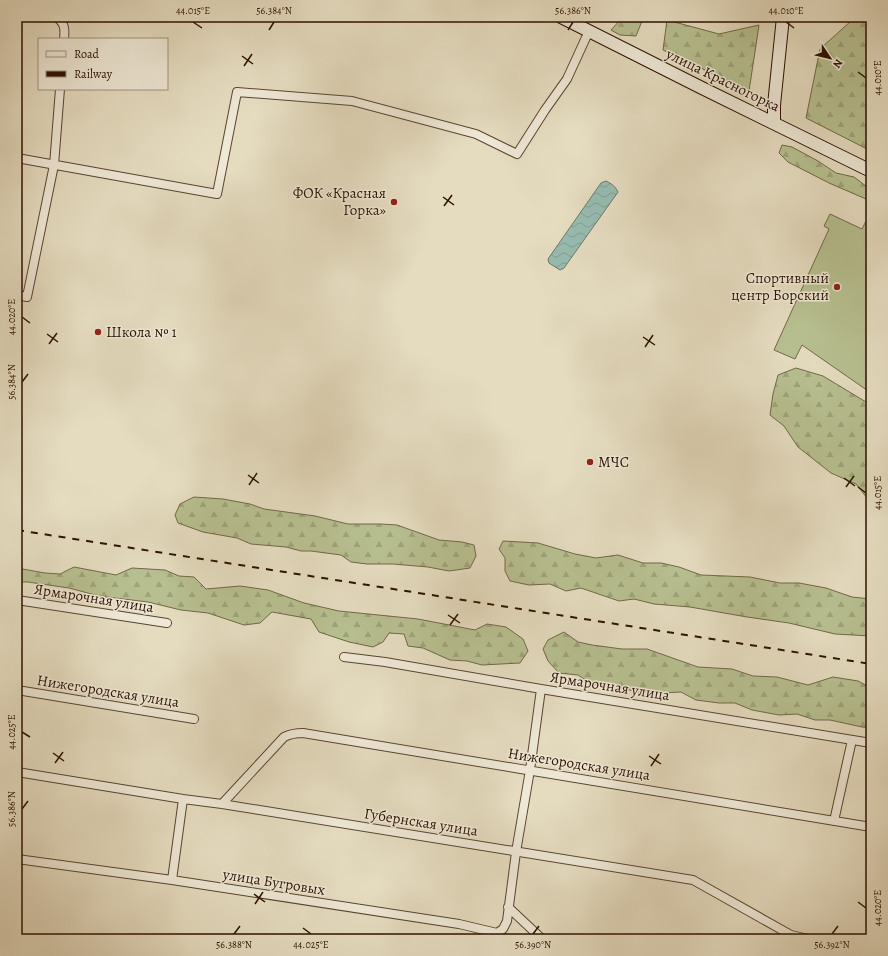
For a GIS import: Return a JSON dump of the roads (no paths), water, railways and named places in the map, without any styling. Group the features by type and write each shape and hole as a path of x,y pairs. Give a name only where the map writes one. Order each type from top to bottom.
{"main road":[{"name":"улица Красногорка","path":"562,17 871,171"},
{"path":"774,123 774,105 783,17"}],"street":[{"path":"56,17 61,20 64,25 64,38"},
{"path":"17,158 217,194 236,92 352,101 476,134 517,154 565,82 589,31"},
{"path":"17,295 27,297 54,165 60,90"},
{"name":"Ярмарочная улица","path":"17,600 167,623"},
{"name":"Ярмарочная улица","path":"344,657 385,662 871,743"},
{"path":"541,689 530,770 508,907 542,939"},
{"name":"Нижегородская улица","path":"17,690 194,719"},
{"name":"Нижегородская улица","path":"222,804 284,737 295,733 303,733 871,827"},
{"path":"834,821 852,740"},
{"name":"Губернская улица","path":"17,772 693,880 791,935 808,939"},
{"path":"172,880 183,799"},
{"name":"улица Бугровых","path":"17,859 172,880 459,924 497,932 503,928 507,921 508,907"}],"water":[{"path":"606,181 613,185 618,192 564,268 560,270 549,263 548,259 601,183"}],"railway":[{"path":"17,530 871,664"}],"place":[{"name":"ФОК «Красная Горка»","path":"394,202"},
{"name":"Спортивный центр Борский","path":"837,287"},
{"name":"Школа № 1","path":"98,332"},
{"name":"МЧС","path":"590,462"}]}
